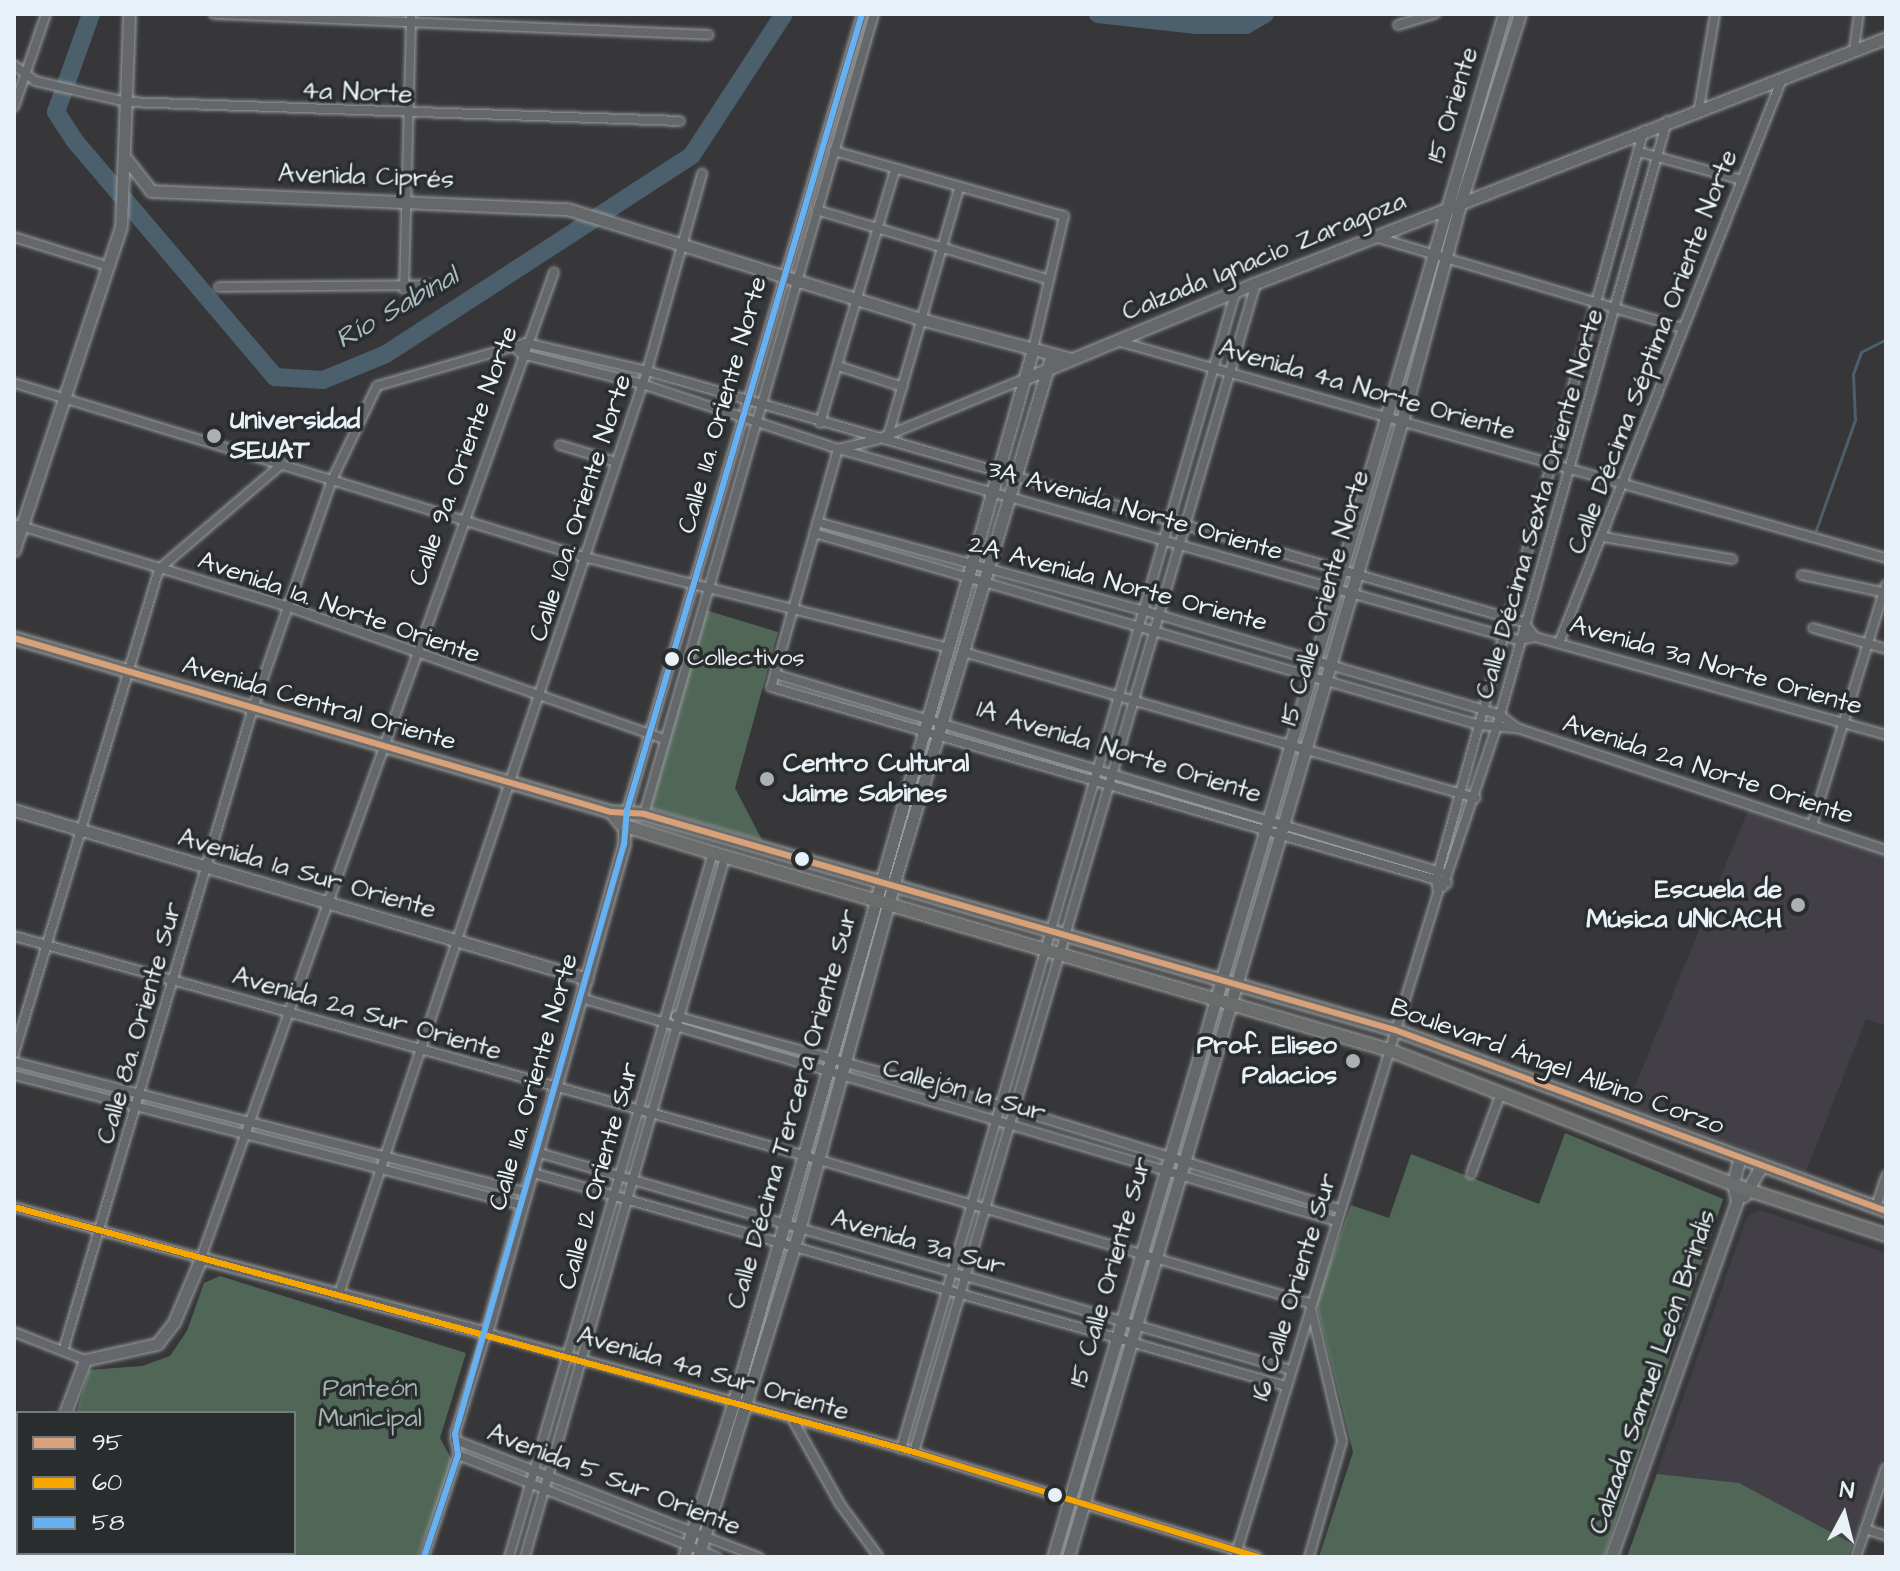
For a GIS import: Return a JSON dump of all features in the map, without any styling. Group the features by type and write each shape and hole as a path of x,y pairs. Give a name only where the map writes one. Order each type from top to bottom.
{"main road":[{"name":"Avenida Central Oriente","path":"14,638 611,812"},
{"name":"Boulevard Ángel Albino Corzo","path":"611,812 627,810 644,814 892,889 1395,1030 1881,1209"},
{"path":"611,812 622,825"},
{"name":"Boulevard Ángel Albino Corzo","path":"622,825 1389,1050 1751,1191 1886,1235"}],"street":[{"path":"14,107 17,85 26,71 46,14"},
{"path":"14,550 18,525 122,220 127,160 129,14"},
{"path":"214,14 411,18 709,35"},
{"name":"Calle 11a. Oriente Norte","path":"627,810 862,14"},
{"name":"Calle 11a. Oriente Norte","path":"644,814 705,588 756,424 874,14"},
{"path":"1398,25 1435,14"},
{"name":"15 Oriente","path":"1445,209 1504,14"},
{"name":"15 Oriente","path":"1460,204 1520,14"},
{"path":"1699,108 1715,14"},
{"path":"1854,49 1859,14"},
{"path":"404,289 411,18"},
{"name":"Calzada Ignacio Zaragoza","path":"838,449 888,436 1256,283 1699,108 1886,38"},
{"path":"14,65 26,71 35,81 17,85"},
{"name":"Calle Décima Séptima Oriente Norte","path":"1559,643 1623,488 1784,75"},
{"name":"4a Norte","path":"35,81 126,102 408,115 680,121"},
{"path":"834,101 847,104"},
{"name":"Calle Décima Sexta Oriente Norte","path":"1395,1030 1438,892 1448,879 1476,798 1523,622 1616,308 1667,121"},
{"name":"Calle Décima Sexta Oriente Norte","path":"1438,892 1437,875 1459,793 1510,618 1550,464 1599,303 1644,130"},
{"path":"834,151 1064,216 1033,349"},
{"path":"1639,152 1742,180"},
{"name":"Avenida Ciprés","path":"127,160 151,191 567,209 924,320 1072,359"},
{"path":"820,423 895,170"},
{"name":"Calle 10a. Oriente Norte","path":"338,1297 382,1156 539,699 647,371 702,174"},
{"path":"888,436 924,320 941,245 959,188"},
{"name":"15 Calle Oriente Norte","path":"1229,1003 1352,576 1402,421 1447,262 1460,204"},
{"name":"15 Calle Oriente Norte","path":"1214,999 1445,209"},
{"path":"817,210 1047,279"},
{"path":"14,237 107,266"},
{"path":"1375,237 1432,258 1683,328"},
{"name":"Calle 9a. Oriente Norte","path":"201,1258 253,1123 415,652 554,272"},
{"path":"914,1452 968,1279 1107,786 1256,283"},
{"path":"219,287 404,289 433,285"},
{"path":"901,1449 1001,1106 1095,766 1236,291"},
{"name":"Avenida 4a Norte Oriente","path":"1114,340 1568,469 1623,488 1886,558"},
{"path":"514,347 526,343"},
{"name":"3A Avenida Norte Oriente","path":"526,343 647,371 998,475 1523,622"},
{"path":"514,347 522,354"},
{"name":"Calle 8a. Oriente Sur","path":"64,1348 102,1230 253,708 332,480 377,386 514,347"},
{"name":"Calle Décima Tercera Oriente Sur","path":"738,1405 802,1155 974,564 1033,349"},
{"name":"3A Avenida Norte Oriente","path":"522,354 642,384 838,449 1518,640"},
{"name":"Calle Décima Tercera Oriente Sur","path":"685,1552 794,1249 892,889 1007,496 1052,354"},
{"path":"838,366 903,387"},
{"path":"14,383 584,557 949,648"},
{"path":"560,445 616,462"},
{"path":"775,674 838,449"},
{"path":"14,1054 159,569 282,464"},
{"name":"2A Avenida Norte Oriente","path":"817,522 1313,658 1500,715"},
{"name":"Avenida 1a. Norte Oriente","path":"18,525 289,607 539,699 664,739"},
{"name":"2A Avenida Norte Oriente","path":"814,533 1496,729"},
{"path":"1603,537 1732,559"},
{"path":"1802,575 1885,590 1812,825"},
{"name":"Avenida 3a Norte Oriente","path":"1523,622 1535,637"},
{"path":"1813,628 1886,649"},
{"name":"Avenida 3a Norte Oriente","path":"1518,640 1535,637 1559,643 1886,735"},
{"path":"963,652 1476,798"},
{"name":"1A Avenida Norte Oriente","path":"1267,824 1107,786 771,687 775,674 930,716 1448,879"},
{"name":"Avenida 2a Norte Oriente","path":"1500,715 1517,728 1886,850"},
{"name":"Avenida 2a Norte Oriente","path":"1496,729 1517,728"},
{"path":"903,807 916,810"},
{"name":"Avenida 1a Sur Oriente","path":"14,810 587,979"},
{"path":"624,844 622,825 627,810"},
{"path":"624,844 639,830 644,814"},
{"name":"Calle 11a. Oriente Norte","path":"486,1333 624,844"},
{"name":"Calle 12 Oriente Sur","path":"509,1557 537,1470 567,1355 689,935 719,855"},
{"name":"Calle 12 Oriente Sur","path":"525,1557 702,939 719,855"},
{"path":"699,903 711,906"},
{"path":"689,935 702,939"},
{"name":"Avenida 2a Sur Oriente","path":"14,936 651,1116 802,1155 1139,1257 1309,1303"},
{"path":"1032,996 1046,1000"},
{"name":"Callejón 1a Sur","path":"581,998 675,1029 1336,1221"},
{"name":"15 Calle Oriente Sur","path":"1053,1557 1214,999"},
{"name":"15 Calle Oriente Sur","path":"1068,1557 1127,1345 1229,1003"},
{"name":"Callejón 1a Sur","path":"668,1014 1014,1109 1340,1209"},
{"name":"16 Calle Oriente Sur","path":"1237,1553 1309,1303 1395,1030"},
{"path":"14,1062 382,1156 522,1198"},
{"path":"14,1075 379,1168 522,1198"},
{"path":"1471,1174 1501,1093"},
{"path":"1062,1140 1066,1125"},
{"name":"Avenida 3a Sur","path":"536,1152 952,1275 1291,1370"},
{"name":"Calzada Samuel León Brindis","path":"1611,1557 1737,1201 1733,1183 1740,1157"},
{"name":"Calzada Samuel León Brindis","path":"1737,1201 1751,1191 1762,1165"},
{"name":"Avenida 3a Sur","path":"530,1172 1127,1345 1286,1386"},
{"path":"1881,1209 1886,1176"},
{"path":"690,1218 696,1200"},
{"name":"Avenida 4a Sur Oriente","path":"14,1207 338,1297 567,1355 794,1422 914,1452 1257,1557"},
{"path":"14,1332 64,1348 85,1360 157,1344 174,1322 201,1258"},
{"path":"1039,1320 1045,1301"},
{"path":"1309,1303 1342,1441 1309,1557"},
{"path":"424,1557 458,1455 455,1440 486,1333"},
{"path":"1183,1359 1187,1342"},
{"path":"66,1411 85,1360"},
{"path":"699,1554 738,1405"},
{"path":"794,1422 840,1504 879,1557"},
{"name":"Avenida 5 Sur Oriente","path":"455,1440 759,1557"},
{"name":"Avenida 5 Sur Oriente","path":"458,1455 685,1552 717,1557"},
{"path":"1856,1557 1886,1468"},
{"path":"14,1475 16,1490"},
{"path":"1865,1529 1886,1536"}],"shaded area":[{"path":"1749,808 1886,854 1886,1026 1866,1019 1806,1171 1627,1106"},
{"path":"1760,1210 1886,1253 1886,1452 1848,1557 1627,1557 1747,1217"}],"green space":[{"path":"702,609 778,632 735,788 762,840 647,807"},
{"path":"1565,1133 1723,1199 1604,1557 1319,1557 1353,1452 1316,1302 1351,1205 1389,1218 1411,1154 1539,1204"},
{"name":"Panteón Municipal","path":"220,1276 466,1353 440,1438 453,1462 417,1557 32,1557 296,1555 296,1411 77,1411 89,1370 142,1366 170,1356 187,1331 204,1283"},
{"path":"1657,1474 1739,1483 1853,1544 1848,1557 1627,1557"}],"waterway":[{"name":"Río Sabinal","path":"91,14 56,112 74,140 275,377 323,380 386,354 692,155 784,14"},
{"name":"Río Sabinal","path":"1098,14 1196,25 1246,25 1265,14"},
{"path":"1816,530 1855,420 1853,374 1861,352 1886,339"}],"transit line":[{"name":"58","path":"424,1557 458,1455 455,1434 624,844 627,810 862,14"},
{"name":"95","path":"14,638 611,812 644,814 1395,1030 1886,1211"},
{"name":"60","path":"14,1207 914,1452 1257,1557"}],"place":[{"name":"Universidad SEUAT","path":"214,436"},
{"name":"Collectivos","path":"672,659"},
{"name":"Centro Cultural Jaime Sabines","path":"767,779"},
{"name":"Escuela de Música UNICACH","path":"1798,905"},
{"name":"Prof. Eliseo Palacios","path":"1353,1061"}]}
